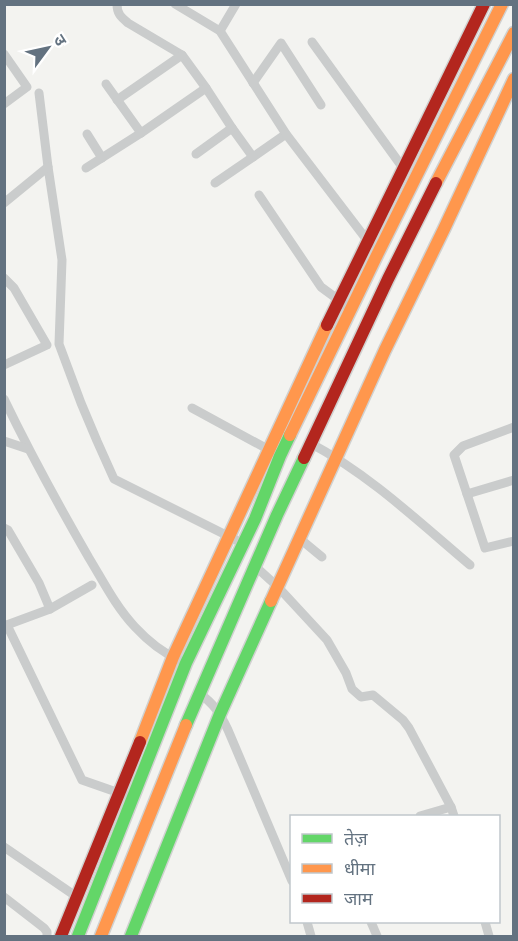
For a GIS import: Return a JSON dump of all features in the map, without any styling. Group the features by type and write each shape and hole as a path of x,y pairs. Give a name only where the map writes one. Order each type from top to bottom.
{"main road":[{"path":"61,936 77,897 255,519 275,453 339,300 484,4"},
{"path":"78,936 173,657 230,537 351,309 501,4"},
{"path":"101,936 235,609 256,567 310,443 388,279 513,33"},
{"path":"131,936 220,714 385,350 513,79"}],"street":[{"path":"117,4 117,11 128,23 182,55 253,157"},
{"path":"175,4 220,31 286,134 378,253"},
{"path":"220,31 236,4"},
{"path":"312,42 403,168"},
{"path":"254,83 281,43 321,105"},
{"path":"4,54 27,87 4,104"},
{"path":"117,100 182,55"},
{"path":"106,84 141,133"},
{"path":"86,168 206,88"},
{"path":"39,93 62,260 59,344 81,403 114,478 242,543"},
{"path":"196,154 232,128"},
{"path":"87,134 102,158"},
{"path":"215,183 286,134"},
{"path":"4,203 48,167"},
{"path":"259,195 321,287 351,309"},
{"path":"4,278 14,288 47,345 4,365"},
{"path":"4,399 28,449 112,596 134,626 161,651 186,663"},
{"path":"192,408 275,453"},
{"path":"513,427 463,446 454,455 485,548 513,541"},
{"path":"4,441 28,449"},
{"path":"310,443 337,458 380,489 470,565"},
{"path":"467,494 513,480"},
{"path":"4,528 8,530 39,583 50,609"},
{"path":"299,538 322,556"},
{"path":"256,567 279,587 327,640 346,673 352,689 361,698 373,695 403,720 452,812 428,815"},
{"path":"92,585 50,609 6,626 82,780 127,795"},
{"path":"200,693 220,714 287,857 290,875"},
{"path":"4,847 77,897"},
{"path":"4,897 44,928 47,936"}],"traffic: fast":[{"path":"78,936 186,663 255,519 290,435"},
{"path":"186,725 304,458"},
{"path":"131,936 220,714 271,601"}],"traffic: slow":[{"path":"290,435 502,4"},
{"path":"436,183 514,33"},
{"path":"271,601 385,350 514,79"},
{"path":"140,742 173,657 327,325"},
{"path":"101,936 186,725"}],"traffic: jam":[{"path":"327,325 484,4"},
{"path":"304,458 436,183"},
{"path":"61,936 140,742"}]}
